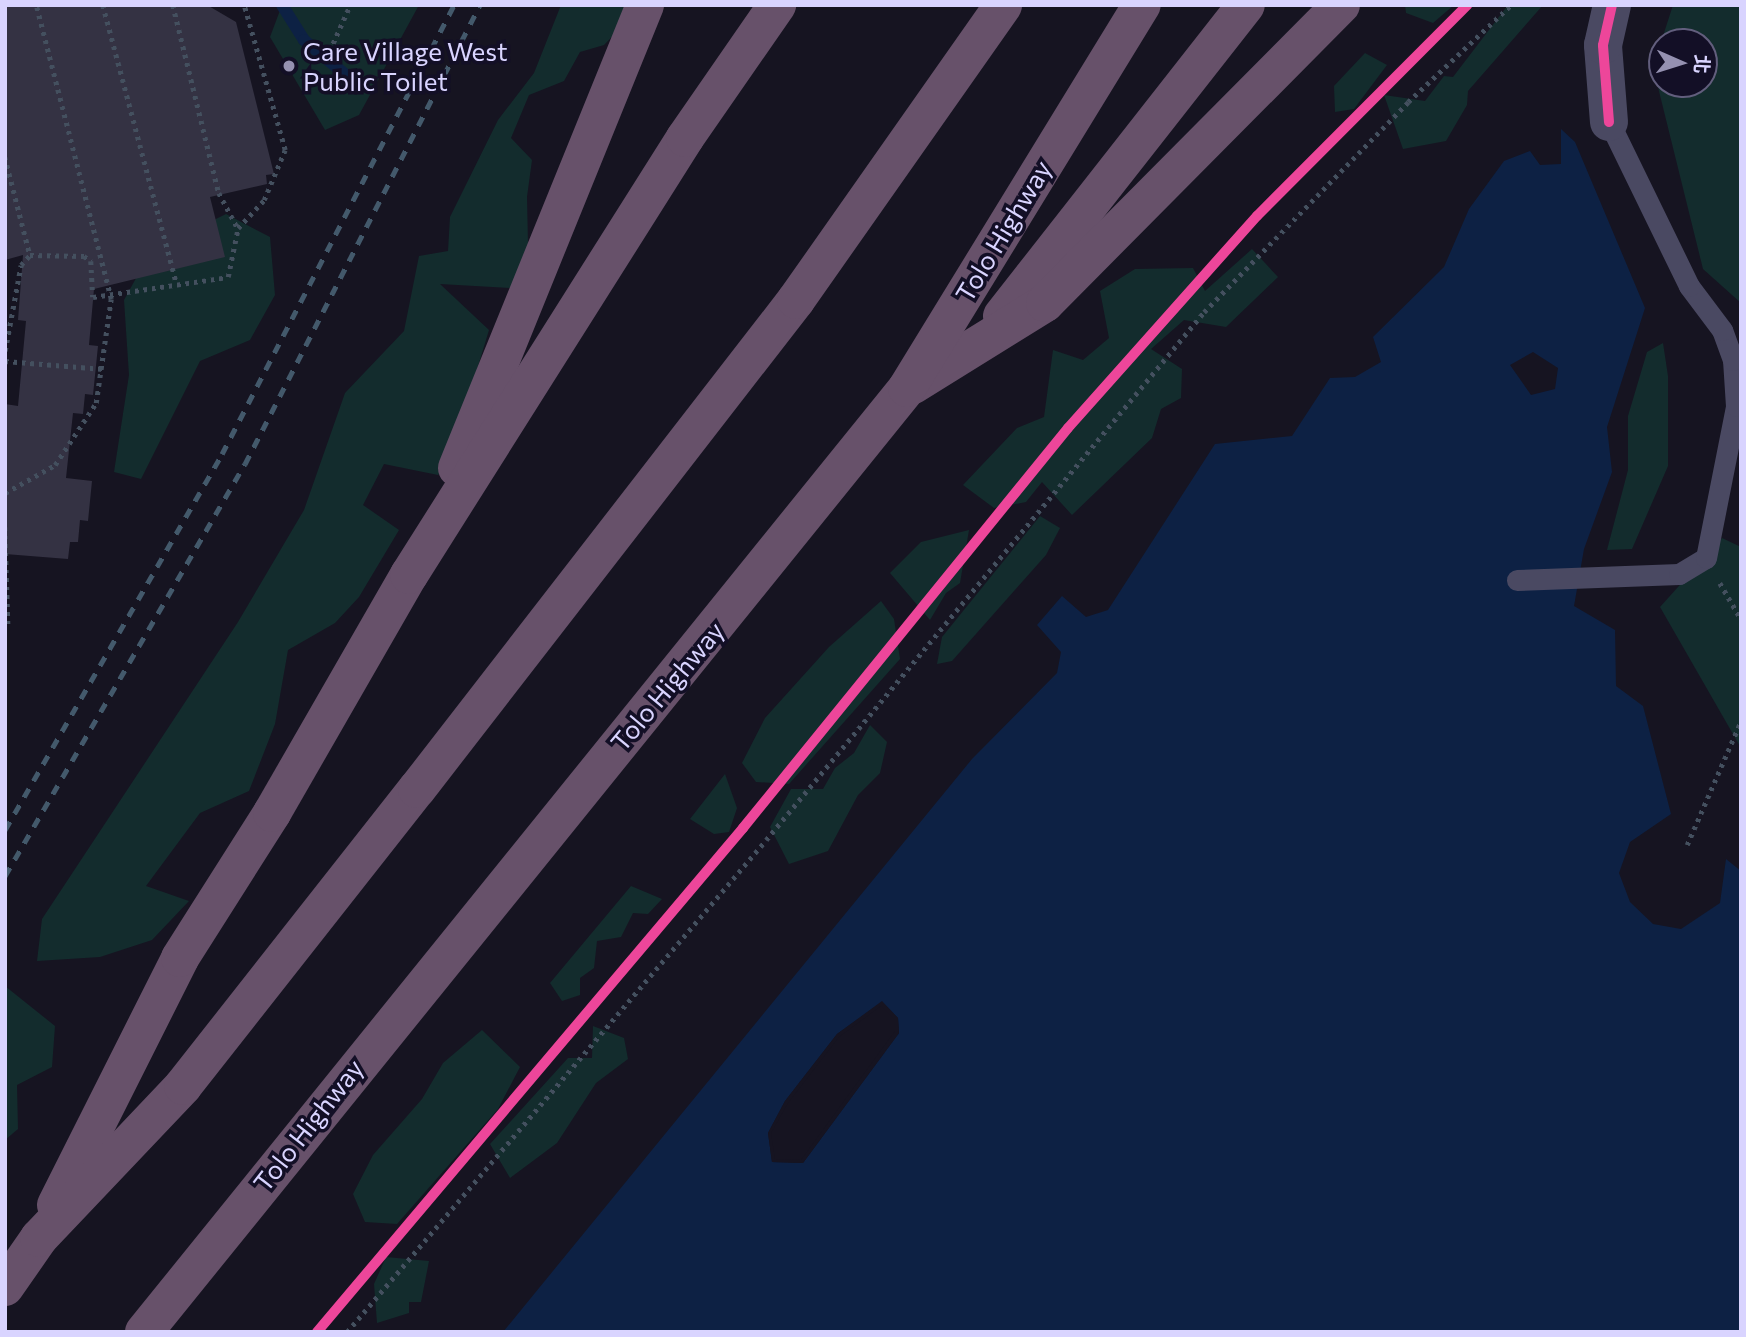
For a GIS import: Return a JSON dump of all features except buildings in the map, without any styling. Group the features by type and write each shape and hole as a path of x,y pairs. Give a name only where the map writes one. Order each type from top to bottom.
{"highway":[{"path":"409,575 645,5"},
{"path":"40,1238 180,958 272,813 409,575 685,138 777,5"},
{"path":"5,1287 40,1238 183,1086 417,789 609,534 796,300 1003,5"},
{"name":"Tolo Highway","path":"144,1332 907,388 1142,5"},
{"path":"979,345 1246,5"},
{"path":"907,388 1045,303 1341,5"}],"street":[{"path":"1609,122 1603,45 1612,5"}],"lane":[{"path":"1517,580 1679,575 1706,558 1735,406 1733,360 1722,330 1689,286 1609,122"}],"path":[{"path":"5,493 55,465 96,403 104,369 110,293 36,5"},
{"path":"103,5 176,282"},
{"path":"173,5 219,193 238,228"},
{"path":"5,351 21,265 30,255 84,256 91,261 93,297 176,282 228,277 238,228 264,200 285,150 244,5"},
{"path":"326,59 350,5"},
{"path":"347,1332 766,841 1204,312 1408,102 1511,5"},
{"path":"5,157 30,255"},
{"path":"5,361 104,369"},
{"path":"5,527 8,625"},
{"path":"1706,558 1741,619"},
{"path":"1687,845 1741,724"}],"green space":[{"path":"282,5 419,5 359,115 325,130 270,37"},
{"path":"561,5 628,5 628,20 604,45 580,52 564,81 529,95 511,138 532,160 527,197 529,289 440,284 489,330 448,465 438,475 384,464 363,505 399,530 359,597 335,623 288,650 275,724 249,791 200,813 146,886 189,901 152,940 100,957 37,961 42,919 238,622 304,510 345,393 404,331 419,256 448,251 450,217 498,120 534,73"},
{"path":"1405,5 1454,5 1433,23 1406,13"},
{"path":"1508,5 1543,5 1468,91 1467,105 1446,141 1403,149 1384,95 1425,101 1444,76 1453,77"},
{"path":"1673,5 1741,5 1741,303 1703,269 1661,98 1718,98 1718,28 1666,28"},
{"path":"1365,53 1387,65 1354,109 1335,112 1334,86"},
{"path":"226,214 270,237 275,295 250,340 200,361 141,479 114,472 129,375 124,300 151,251"},
{"path":"1252,249 1278,277 1226,327 1184,320 1151,349 1182,369 1181,398 1161,409 1152,438 1072,515 1042,482 1026,502 994,508 963,485 1017,428 1044,417 1053,350 1083,360 1109,338 1100,291 1135,269 1193,268 1205,291"},
{"path":"1663,343 1668,376 1668,466 1632,549 1607,550 1628,470 1628,416 1647,352"},
{"path":"1040,516 1060,528 1046,555 952,661 937,664 942,637"},
{"path":"969,530 960,583 946,593 930,620 890,573 921,542"},
{"path":"1722,538 1741,547 1741,748 1660,607"},
{"path":"881,601 894,619 900,659 789,784 756,782 742,763 765,718 829,647"},
{"path":"870,725 887,742 880,773 858,795 828,851 789,864 770,827 791,789 823,789 835,768 854,753"},
{"path":"725,774 737,808 729,832 714,834 690,819"},
{"path":"631,886 662,899 648,914 633,913 621,937 597,941 594,968 580,978 580,995 562,1001 550,983"},
{"path":"5,986 55,1026 52,1067 17,1085 18,1129 5,1140"},
{"path":"593,1026 624,1038 628,1059 596,1083 557,1143 510,1178 490,1144 568,1058 592,1058"},
{"path":"482,1030 520,1067 498,1109 397,1224 365,1222 353,1194 373,1155 422,1099 443,1063"},
{"path":"386,1257 429,1261 421,1302 409,1302 409,1313 377,1323 374,1284"}],"water":[{"path":"1561,129 1575,142 1645,308 1607,427 1612,472 1584,549 1574,606 1615,630 1616,686 1643,706 1671,814 1630,842 1619,873 1630,902 1653,924 1681,929 1720,903 1726,859 1741,871 1741,1332 503,1332 972,759 1057,673 1061,652 1037,625 1062,596 1086,617 1108,610 1215,444 1292,436 1330,378 1355,377 1381,362 1373,337 1444,267 1469,209 1504,161 1530,151 1540,165 1561,164","holes":["1533,352 1558,368 1555,389 1531,395 1510,365","882,1002 898,1018 899,1033 803,1163 772,1162 768,1133 785,1101 837,1034"]}],"pier":[{"path":"882,1001 898,1018 899,1033 803,1163 772,1162 768,1133 785,1101 837,1034","holes":["881,1006 895,1020 895,1031 801,1160 775,1159 771,1133 788,1103 839,1037"]}],"waterway":[{"path":"282,5 304,40 347,76"}],"railway":[{"path":"5,830 222,454 454,5"},
{"path":"5,876 245,464 480,5"}],"cycle path":[{"path":"317,1332 743,828 1068,428 1257,216 1467,5"},
{"path":"1609,122 1603,45 1612,5"}],"place":[{"name":"Care Village West Public Toilet","path":"289,66"}]}
